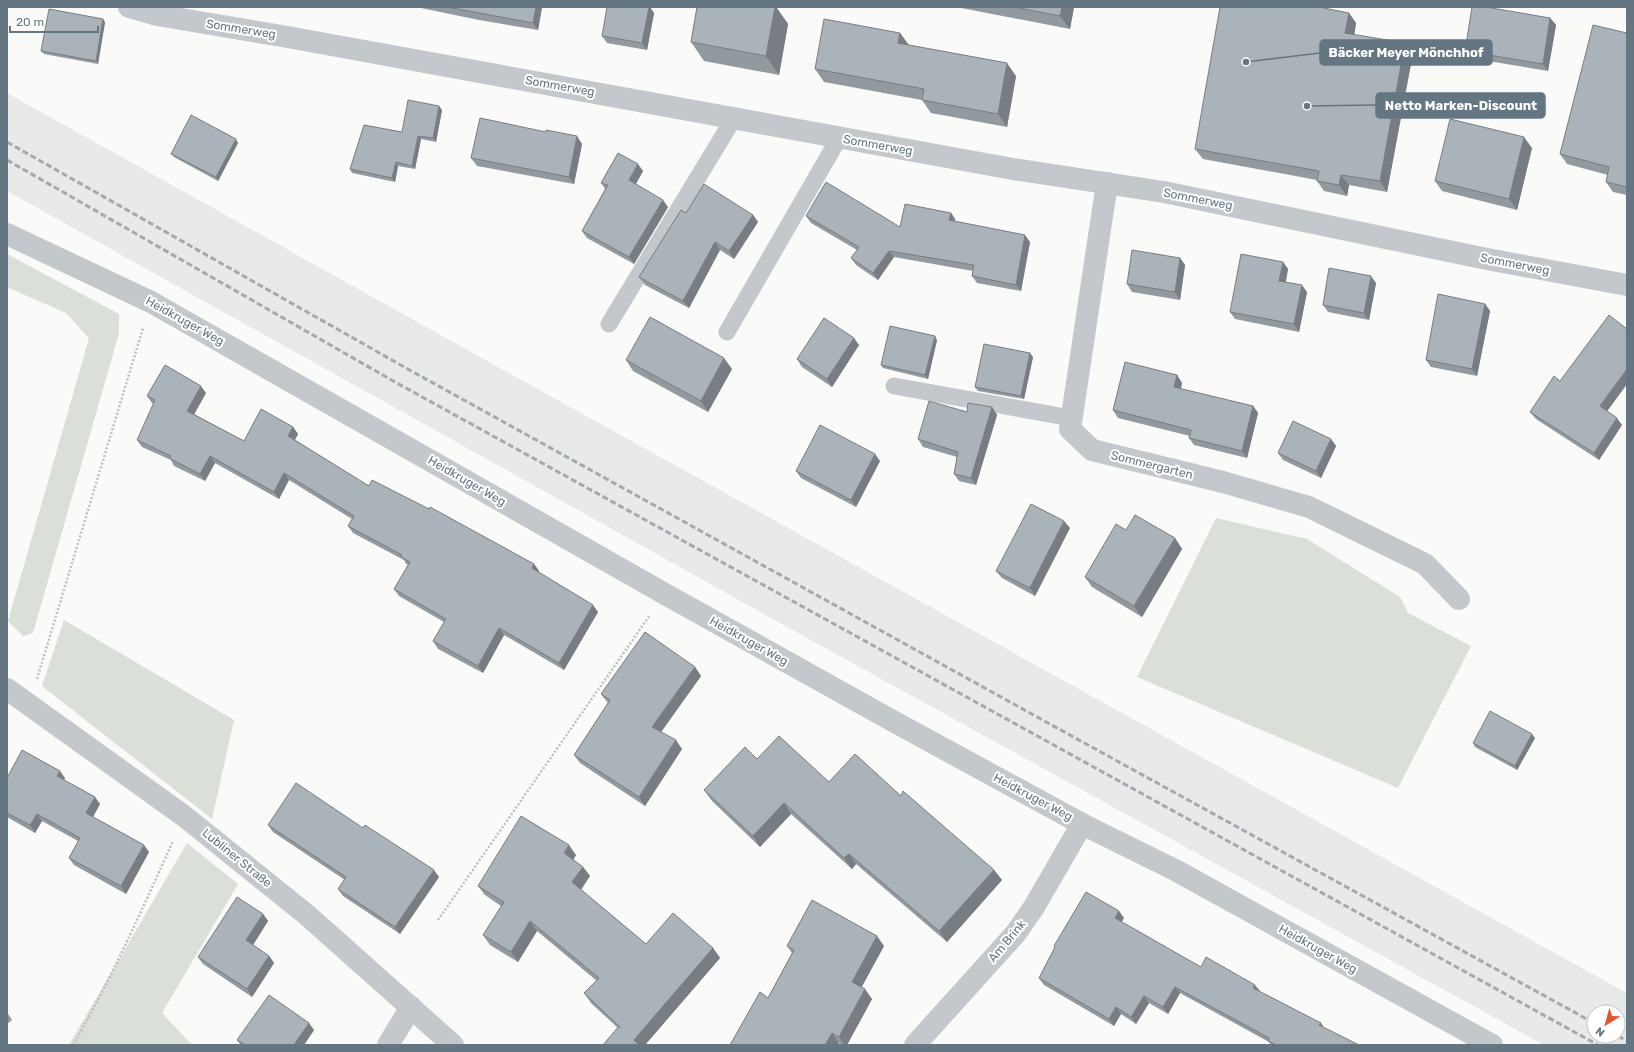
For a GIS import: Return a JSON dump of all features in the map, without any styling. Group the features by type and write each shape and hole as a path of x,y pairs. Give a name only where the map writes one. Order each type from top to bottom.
{"street":[{"name":"Sommerweg","path":"129,7 157,15 282,36 839,138 1013,169 1164,192 1488,259 1627,285"},
{"name":"Sommergarten","path":"1107,183 1070,429 1092,450 1223,482 1310,507 1425,564 1459,598"},
{"name":"Heidkruger Weg","path":"7,234 152,302 665,594 891,720 1082,824 1177,871 1492,1045"},
{"name":"Lubliner Straße","path":"7,689 184,816 307,915 453,1045"},
{"name":"Am Brink","path":"915,1045 1016,933 1034,907 1082,824"},
{"path":"388,1045 411,1007"}],"lane":[{"path":"609,324 734,118"},
{"path":"727,332 839,138"},
{"path":"894,386 1071,418"}],"path":[{"path":"29,704 152,302"},
{"path":"438,920 665,594"},
{"path":"73,1045 98,1002 132,933 184,816"}],"shaded area":[{"path":"7,93 1627,993 1627,1045 1544,1045 780,623 7,191"},
{"path":"7,254 119,314 119,333 33,633 23,636 8,621 89,338 66,313 9,288 7,289"},
{"path":"1216,518 1307,539 1400,597 1408,613 1471,646 1398,788 1137,677"},
{"path":"64,620 234,720 212,819 42,686"},
{"path":"187,843 238,884 162,1013 192,1045 69,1045"}],"building":[{"path":"447,7 536,7 533,23"},
{"path":"607,7 649,7 642,43 602,36"},
{"path":"697,7 775,7 766,56 691,42"},
{"path":"1014,7 1062,7 1060,16"},
{"path":"1220,7 1319,7 1349,13 1345,33 1405,43 1380,181 1341,175 1339,185 1317,181 1319,171 1195,149"},
{"path":"1472,7 1486,7 1550,18 1543,64 1465,51"},
{"path":"49,9 103,19 96,61 41,51"},
{"path":"824,19 900,33 898,43 1007,63 998,114 922,100 924,89 815,69"},
{"path":"1593,25 1627,33 1627,187 1606,182 1609,167 1560,154"},
{"path":"408,100 439,106 433,138 418,136 412,166 396,162 392,178 350,169 364,125 402,132"},
{"path":"191,115 236,139 216,177 171,154"},
{"path":"480,118 546,132 546,130 577,136 569,177 471,158"},
{"path":"1450,119 1524,137 1509,199 1435,181"},
{"path":"618,153 638,164 629,180 663,200 629,257 582,231 608,185 601,183"},
{"path":"826,182 900,227 905,204 951,213 949,220 1025,235 1016,285 972,276 974,265 889,251 873,273 851,258 859,247 806,216"},
{"path":"704,184 753,215 729,251 715,242 683,301 639,277 681,210 686,213"},
{"path":"1132,250 1180,258 1175,292 1127,284"},
{"path":"1241,254 1283,262 1279,281 1302,285 1294,324 1230,312"},
{"path":"1329,268 1371,276 1364,313 1323,305"},
{"path":"1438,294 1485,304 1472,369 1426,360"},
{"path":"1609,315 1627,329 1627,369 1600,406 1617,418 1594,453 1530,412 1554,376 1560,381"},
{"path":"650,317 724,358 701,401 626,360"},
{"path":"824,318 854,338 827,379 797,359"},
{"path":"890,326 935,336 925,375 881,365"},
{"path":"984,344 1030,353 1021,396 975,387"},
{"path":"1125,362 1177,375 1174,387 1253,406 1242,451 1189,438 1191,430 1113,410"},
{"path":"165,365 201,386 187,411 244,441 261,409 293,427 288,436 369,486 372,480 429,509 430,507 534,564 532,568 593,605 559,663 499,628 478,666 433,641 446,619 394,589 410,562 401,557 402,555 348,526 354,516 284,473 274,492 210,456 200,474 169,458 171,456 137,440 155,400 147,396"},
{"path":"929,401 967,412 968,403 992,407 971,478 954,474 958,452 918,439"},
{"path":"1293,421 1331,439 1316,471 1278,453"},
{"path":"820,425 875,454 851,500 796,471"},
{"path":"1031,504 1064,521 1030,588 996,571"},
{"path":"1135,515 1175,538 1134,606 1085,577 1116,524 1126,530"},
{"path":"645,632 695,667 652,727 676,740 639,797 574,755 610,700 601,694"},
{"path":"1490,711 1532,734 1515,766 1473,743"},
{"path":"779,736 829,782 855,754 901,796 903,791 994,870 939,931 849,854 844,858 784,803 753,836 704,790 745,747 757,759"},
{"path":"22,750 60,771 57,776 95,797 86,813 144,845 121,886 69,858 80,838 37,814 30,825 7,813 7,778"},
{"path":"296,783 363,828 365,825 434,870 395,927 338,889 346,877 268,825"},
{"path":"521,816 569,845 564,853 583,867 572,882 646,944 673,913 713,948 634,1040 639,1045 603,1045 619,1026 584,993 599,978 530,921 511,952 483,935 504,902 478,886"},
{"path":"1086,892 1119,911 1115,918 1201,967 1206,957 1255,985 1253,988 1321,1023 1319,1025 1359,1045 1276,1045 1268,1041 1269,1038 1175,987 1163,1007 1144,996 1131,1017 1116,1007 1109,1019 1039,978 1055,947 1054,946"},
{"path":"237,897 263,914 246,940 269,956 247,989 198,957"},
{"path":"812,900 877,936 852,982 865,989 839,1037 832,1033 825,1045 730,1045 760,992 768,998 794,950 787,946"},
{"path":"269,995 309,1023 294,1045 245,1045 237,1040"}],"railway":[{"path":"7,142 406,368 1586,1019"},
{"path":"7,160 395,382 1598,1045"}],"place":[{"name":"Bäcker Meyer Mönchhof","path":"1246,62"},
{"name":"Netto Marken-Discount","path":"1307,106"}]}
